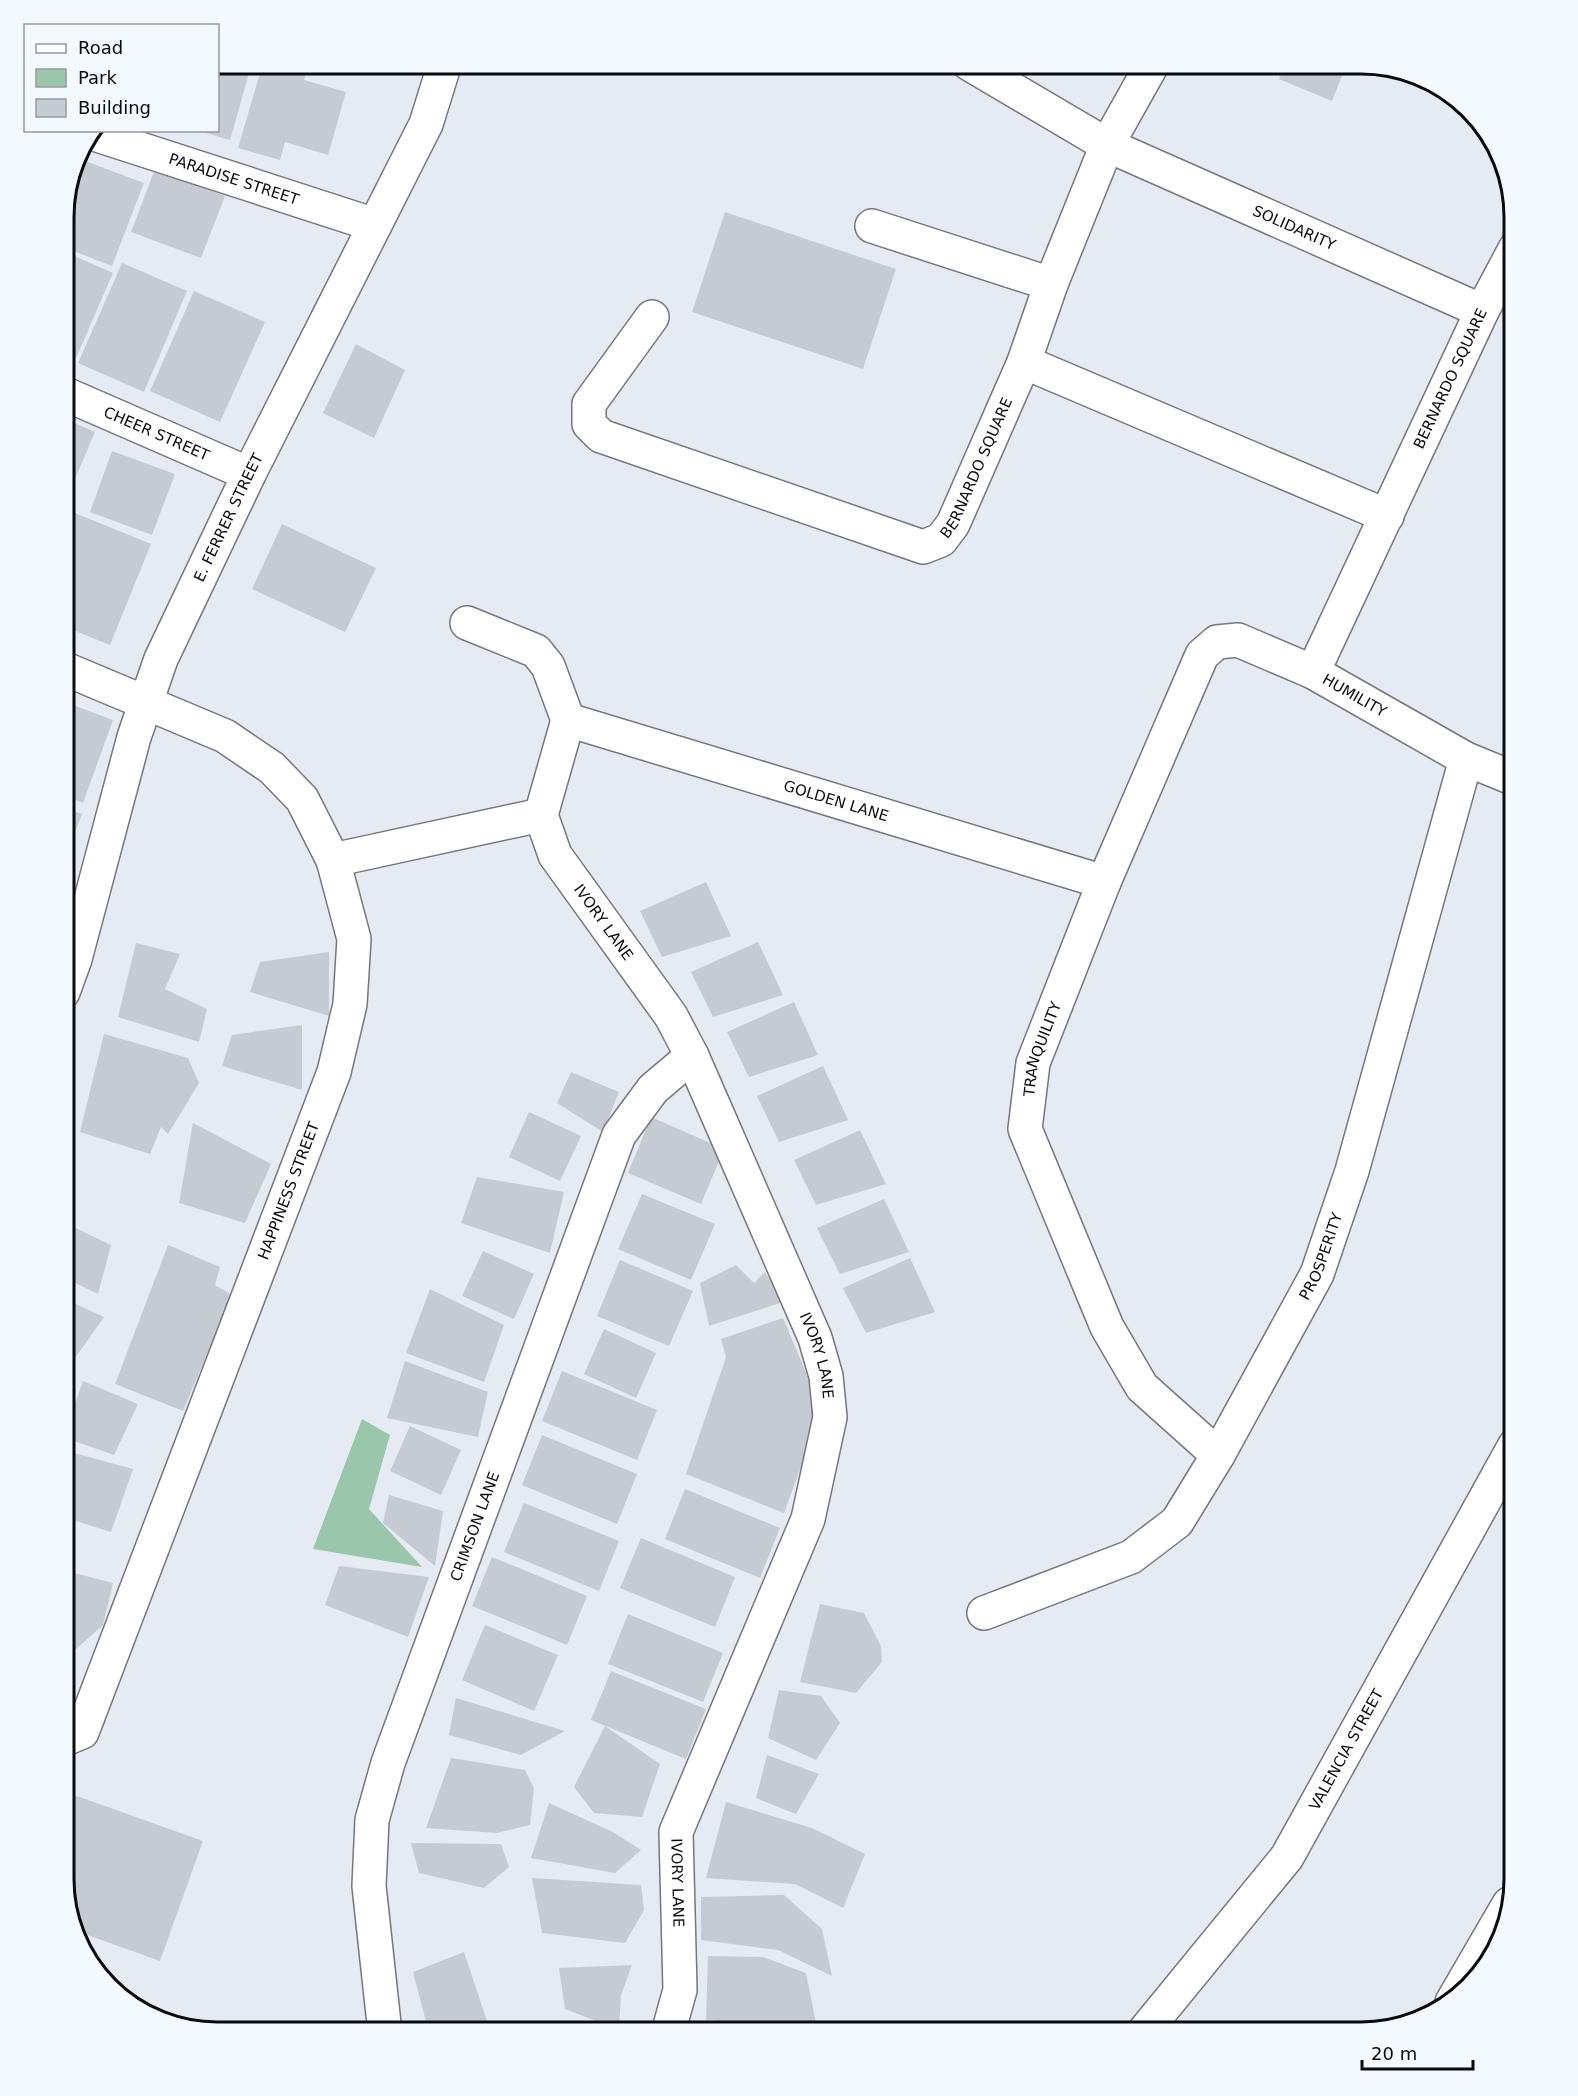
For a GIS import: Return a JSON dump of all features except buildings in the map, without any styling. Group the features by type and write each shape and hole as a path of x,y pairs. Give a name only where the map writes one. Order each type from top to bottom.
{"street":[{"name":"E. FERRER STREET","path":"74,940 144,704 161,659 249,474 426,124 442,74"},
{"name":"SOLIDARITY","path":"987,74 1107,145 1482,311"},
{"name":"BERNARDO SQUARE","path":"652,317 589,404 588,424 601,436 923,547 941,540 953,524 1024,362 1051,284 1107,145 1147,74"},
{"name":"PARADISE STREET","path":"99,136 375,225"},
{"path":"872,226 1051,284"},
{"name":"BERNARDO SQUARE","path":"1312,672 1482,311 1504,270"},
{"path":"1024,362 1387,516"},
{"name":"CHEER STREET","path":"74,398 249,474"},
{"path":"333,860 541,815 568,720 548,666 536,651 467,623"},
{"name":"HUMILITY","path":"1238,640 1312,672 1466,759 1504,775"},
{"name":"TRANQUILITY","path":"1218,1455 1142,1387 1136,1377 1107,1327 1024,1130 1033,1063 1104,882 1202,655 1217,642 1238,640"},
{"name":"HAPPINESS STREET","path":"74,673 225,736 272,768 302,799 333,860 354,939 350,1004 334,1072 82,1732 74,1735"},
{"name":"GOLDEN LANE","path":"568,720 1104,882"},
{"name":"PROSPERITY","path":"984,1613 1131,1557 1177,1522 1218,1455 1317,1274 1352,1171 1466,759"},
{"name":"IVORY LANE","path":"541,815 555,855 671,1016 692,1056 815,1338 826,1376 830,1417 807,1519 676,1832 680,1990 671,2022"},
{"name":"CRIMSON LANE","path":"384,2022 369,1886 372,1820 388,1762 619,1135 653,1089 692,1056"},
{"name":"VALENCIA STREET","path":"1152,2022 1287,1857 1504,1464"},
{"path":"1467,1977 1497,1924"}],"green space":[{"path":"362,1419 390,1435 369,1509 422,1567 313,1549"}]}
